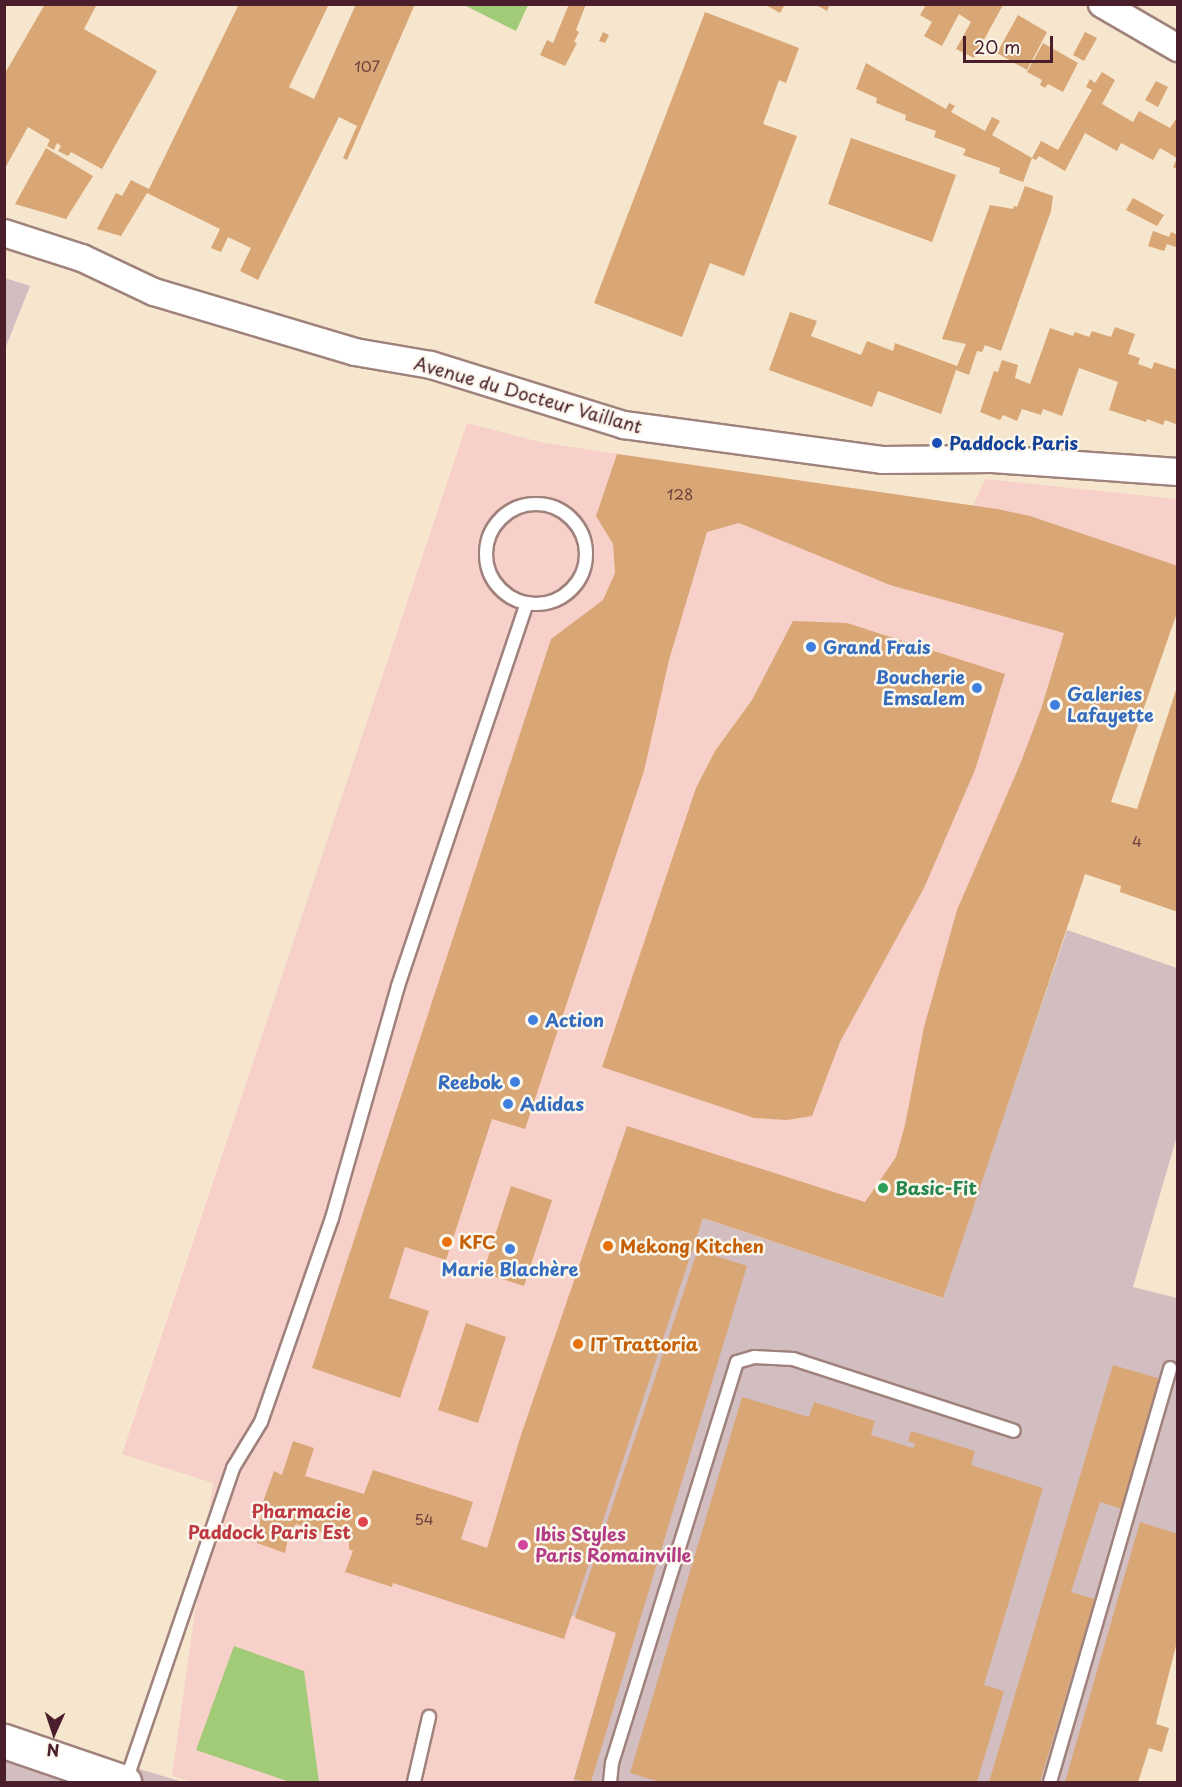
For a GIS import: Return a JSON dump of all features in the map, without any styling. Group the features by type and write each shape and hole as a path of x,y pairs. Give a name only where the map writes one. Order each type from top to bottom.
{"main road":[{"path":"4,1741 125,1782"}],"street":[{"path":"1102,4 1178,48"},
{"name":"Avenue du Docteur Vaillant","path":"4,234 81,258 154,292 354,352 431,365 624,425 882,460 992,459 1178,472"}],"lane":[{"path":"529,504 546,505 562,511 575,523 584,538 585,563 574,587 561,597 544,603 527,603 512,598 500,588 491,575 486,561 487,545 492,530 501,518 514,509 529,504"},
{"path":"125,1782 233,1468 261,1422 332,1218 398,986 527,603"},
{"path":"610,1782 612,1763 737,1362 754,1357 793,1359 1014,1431"},
{"path":"1050,1782 1170,1368"},
{"path":"414,1782 429,1717"}],"shaded area":[{"path":"4,278 30,286 5,349"},
{"path":"467,423 544,443 973,506 985,479 1177,499 1177,610 1085,874 943,1298 703,1218 571,1615 616,1633 573,1782 192,1782 172,1776 213,1483 122,1454"},
{"path":"1067,930 1177,968 1177,1136 1133,1287 1177,1298 1177,1599 1127,1782 573,1782 616,1633 571,1615 703,1218 942,1298"},
{"path":"5,1729 183,1782 5,1782"}],"green space":[{"path":"464,5 528,5 516,31"},
{"path":"234,1646 304,1671 319,1782 290,1782 196,1750"}],"building":[{"path":"45,4 97,4 84,29 157,71 102,169 71,152 68,156 58,151 61,146 57,143 54,150 47,146 50,140 28,127 4,170 4,75"},
{"path":"239,4 329,4 289,87 314,99 356,4 415,4 347,160 343,158 357,126 339,117 258,280 240,271 251,248 228,237 221,252 211,248 220,229 147,193 121,236 97,229 116,193 122,196 131,180 149,189"},
{"path":"569,4 586,4 576,30 579,32 574,42 577,43 565,66 540,55 547,40 553,43"},
{"path":"764,4 785,4 780,13"},
{"path":"815,4 830,4 827,11"},
{"path":"926,5 1003,5 974,58 956,49 971,22 959,14 942,46 924,36 932,22 920,15"},
{"path":"705,12 799,48 786,83 779,80 763,124 797,136 744,276 710,263 682,337 594,303"},
{"path":"1018,15 1047,32 1027,70 997,53"},
{"path":"603,32 609,35 605,43 599,41"},
{"path":"1085,32 1097,38 1084,61 1073,55"},
{"path":"1043,43 1078,63 1063,92 1048,84 1045,88 1040,85 1042,80 1027,72"},
{"path":"866,63 946,109 949,103 955,106 951,112 985,131 992,117 1000,121 992,135 1032,158 1023,182 999,173 1000,168 963,155 966,149 934,137 936,131 905,120 906,115 876,103 877,98 856,89"},
{"path":"1102,72 1115,80 1102,104 1133,122 1139,111 1170,128 1178,116 1178,169 1173,167 1177,158 1160,148 1153,160 1121,143 1117,151 1085,133 1065,171 1039,156 1036,160 1032,158 1041,141 1058,150 1092,90 1086,87 1090,79 1095,83"},
{"path":"1156,81 1168,87 1158,107 1145,100"},
{"path":"851,138 956,175 932,242 828,204"},
{"path":"46,148 93,176 66,219 15,204"},
{"path":"1025,186 1053,196 1051,211 1001,351 985,345 982,352 977,351 969,375 956,370 941,414 878,391 872,407 769,370 790,312 817,321 811,336 861,355 867,341 893,351 895,343 957,366 966,344 942,339 990,205 1013,209 1014,206 1017,207"},
{"path":"1133,198 1164,215 1157,226 1126,210"},
{"path":"1153,231 1169,237 1171,232 1178,235 1178,248 1167,244 1164,251 1148,246"},
{"path":"1115,327 1135,334 1128,354 1140,358 1138,364 1152,369 1154,362 1178,370 1178,425 1165,420 1163,425 1147,419 1146,422 1109,410 1118,382 1079,368 1062,416 1043,409 1041,415 1022,409 1017,421 1003,415 1000,420 980,412 994,371 998,372 1002,360 1018,365 1015,378 1030,384 1050,328 1073,336 1075,332 1089,337 1092,331 1111,337"},
{"path":"617,454 997,509 1030,516 1178,566 1178,610 1111,802 1137,809 1178,684 1178,912 1120,892 1121,886 1085,874 943,1298 703,1218 564,1639 393,1583 392,1587 345,1572 353,1551 349,1549 349,1542 296,1524 289,1532 285,1553 257,1543 263,1502 274,1471 282,1475 293,1441 314,1448 305,1476 364,1494 373,1470 473,1502 461,1539 487,1548 520,1438 627,1126 865,1202 896,1157 905,1125 924,1027 957,910 1021,762 1042,706 1064,633 890,585 739,523 707,532 669,660 644,771 525,1129 492,1119 446,1260 405,1247 389,1298 429,1311 400,1398 312,1368 551,639 603,600 615,573 613,544 596,516"},
{"path":"793,621 847,623 1005,674 975,770 924,888 840,1042 812,1116 787,1120 754,1118 602,1067 696,788 715,751 752,700"},
{"path":"511,1186 552,1200 524,1286 483,1273"},
{"path":"700,1243 718,1248 716,1256 747,1266 591,1782 574,1779 616,1633 575,1618"},
{"path":"466,1323 506,1337 478,1423 438,1410"},
{"path":"1113,1365 1161,1379 1122,1509 1100,1502 1071,1592 1095,1599 1040,1782 989,1782"},
{"path":"742,1397 809,1417 814,1402 875,1421 871,1435 913,1448 915,1444 908,1441 911,1431 975,1451 971,1465 1043,1488 984,1685 1004,1691 977,1782 660,1782 630,1773"},
{"path":"1140,1522 1178,1534 1178,1638 1156,1724 1169,1728 1162,1752 1149,1748 1138,1782 1065,1782"}],"place":[{"name":"Paddock Paris","path":"937,443"},
{"name":"Grand Frais","path":"811,647"},
{"name":"Boucherie Emsalem","path":"977,688"},
{"name":"Galeries Lafayette","path":"1055,705"},
{"name":"Action","path":"533,1020"},
{"name":"Reebok","path":"515,1082"},
{"name":"Adidas","path":"508,1104"},
{"name":"Basic-Fit","path":"883,1188"},
{"name":"KFC","path":"447,1242"},
{"name":"Mekong Kitchen","path":"608,1246"},
{"name":"Marie Blachère","path":"510,1249"},
{"name":"IT Trattoria","path":"578,1344"},
{"name":"Pharmacie Paddock Paris Est","path":"363,1522"},
{"name":"Ibis Styles Paris Romainville","path":"523,1545"}]}
